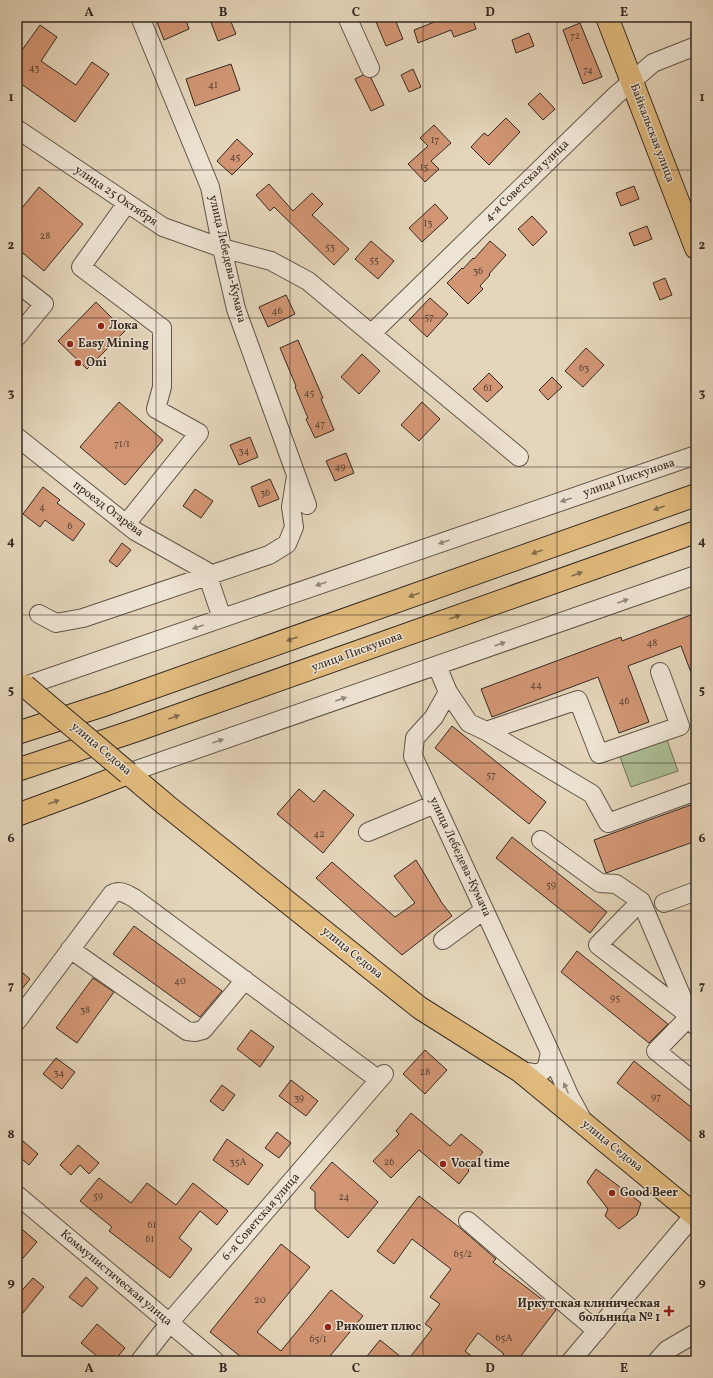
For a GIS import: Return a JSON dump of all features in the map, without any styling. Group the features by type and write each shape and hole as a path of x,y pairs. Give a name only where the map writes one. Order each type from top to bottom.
{"main road":[{"name":"Байкальская улица","path":"608,17 696,248"},
{"path":"17,733 107,704 696,495"},
{"name":"улица Пискунова","path":"17,770 137,730 696,532"},
{"name":"улица Седова","path":"20,684 166,805 420,1008 520,1071 695,1215"},
{"path":"17,815 128,772"}],"street":[{"name":"улица Лебедева-Кумача","path":"140,17 210,186 236,309 307,505"},
{"path":"347,17 370,68"},
{"name":"4-я Советская улица","path":"371,334 615,96 653,63 696,46"},
{"name":"улица 25 Октября","path":"17,129 163,227 222,248 271,262 308,280 519,457"},
{"path":"126,524 199,433 156,409 162,387 162,328 81,267 127,203"},
{"path":"17,283 44,304 17,337"},
{"name":"проезд Огарёва","path":"17,437 135,531 207,574"},
{"name":"улица Пискунова","path":"20,684 222,618 696,455"},
{"path":"39,614 56,623 83,618 207,574 269,555 287,544 294,527 291,507 296,474"},
{"path":"207,574 222,618"},
{"path":"128,772 696,576"},
{"path":"437,666 448,692 469,723 486,731 592,794 608,823 696,792"},
{"path":"486,731 578,700 599,754 680,726 660,672"},
{"name":"улица Лебедева-Кумача","path":"448,692 434,717 415,738 413,756 569,1095 584,1123"},
{"path":"368,832 435,804"},
{"path":"541,840 600,883 616,884 641,901 693,1021"},
{"path":"17,1021 70,949 112,894 116,891 134,898 245,980 203,1030 195,1032 187,1031 70,949"},
{"path":"664,903 696,891"},
{"path":"641,901 598,945 693,1021"},
{"path":"443,940 484,910"},
{"name":"6-я Советская улица","path":"140,1361 169,1323 382,1077 245,980"},
{"path":"693,1021 656,1051 696,1083"},
{"path":"520,1071 539,1074 547,1067 550,1052"},
{"name":"Коммунистическая улица","path":"17,1195 214,1361"},
{"path":"571,1361 695,1215"},
{"path":"468,1221 597,1330"},
{"path":"657,1361 667,1350 696,1333"}],"green space":[{"path":"667,740 678,771 631,787 620,757"}],"building":[{"path":"155,17 185,17 189,29 164,40"},
{"path":"209,17 229,17 236,34 218,41"},
{"path":"374,17 394,17 403,39 386,46"},
{"path":"447,17 472,17 476,29 454,37 451,30 418,43 414,30"},
{"path":"580,23 602,77 583,84 563,30"},
{"path":"40,25 57,37 41,61 76,85 92,62 109,74 75,122 17,81 17,57"},
{"path":"529,33 534,46 516,53 512,40"},
{"path":"231,64 240,90 195,106 186,79"},
{"path":"413,69 421,87 409,92 401,75"},
{"path":"363,75 371,78 384,105 371,111 355,79"},
{"path":"540,93 555,109 543,120 528,104"},
{"path":"506,118 520,132 489,165 471,147 484,133 488,136"},
{"path":"434,125 451,143 431,161 439,169 425,182 408,164 428,146 420,138"},
{"path":"237,139 253,154 232,175 217,161"},
{"path":"269,184 293,211 312,193 323,204 312,215 349,249 334,265 274,207 270,211 256,195"},
{"path":"634,186 639,199 621,206 616,193"},
{"path":"39,187 83,224 44,271 17,248 17,214"},
{"path":"435,204 448,218 422,242 409,228"},
{"path":"532,216 547,232 533,246 518,229"},
{"path":"647,226 652,239 634,246 629,233"},
{"path":"371,241 394,261 378,279 355,259"},
{"path":"490,241 506,255 480,286 483,289 468,304 447,283 473,258 474,259"},
{"path":"665,278 672,295 660,300 653,283"},
{"path":"286,295 295,314 268,327 259,307"},
{"path":"430,298 448,314 427,337 409,320"},
{"path":"96,302 125,331 87,369 58,341"},
{"path":"298,340 323,398 321,399 334,430 315,438 306,419 308,418 280,348"},
{"path":"586,348 604,365 583,387 565,371"},
{"path":"362,354 380,371 359,394 341,377"},
{"path":"489,373 503,387 487,402 473,389"},
{"path":"552,377 562,387 548,400 539,390"},
{"path":"119,402 163,440 125,485 80,447"},
{"path":"422,402 440,419 419,441 401,425"},
{"path":"250,437 258,457 239,465 230,445"},
{"path":"346,453 354,473 335,481 326,461"},
{"path":"270,479 279,499 259,507 251,487"},
{"path":"43,487 60,500 57,503 85,524 73,541 45,520 40,527 23,514"},
{"path":"195,489 213,501 201,518 183,506"},
{"path":"122,543 131,550 117,567 109,561"},
{"path":"696,613 696,683 681,646 628,666 649,722 619,733 598,677 492,717 481,689 621,637 622,641"},
{"path":"452,726 546,802 529,824 435,748"},
{"path":"299,789 314,802 324,790 354,815 323,853 277,814"},
{"path":"696,803 696,841 606,873 594,840"},
{"path":"512,837 607,912 590,933 496,858"},
{"path":"416,860 442,903 452,916 402,955 316,878 332,862 395,917 415,903 394,876"},
{"path":"134,926 222,991 200,1017 113,954"},
{"path":"577,951 668,1024 649,1043 561,972"},
{"path":"17,968 30,979 17,995"},
{"path":"93,978 114,992 77,1043 56,1028"},
{"path":"251,1030 274,1047 260,1067 237,1049"},
{"path":"425,1050 447,1070 425,1094 403,1074"},
{"path":"56,1058 75,1072 62,1089 43,1074"},
{"path":"634,1061 696,1111 696,1146 617,1083"},
{"path":"291,1080 318,1101 306,1116 279,1096"},
{"path":"222,1085 235,1095 223,1111 210,1101"},
{"path":"411,1113 450,1146 461,1134 483,1152 459,1184 419,1150 391,1178 373,1161 399,1134 396,1131"},
{"path":"277,1132 291,1143 279,1158 265,1148"},
{"path":"17,1136 38,1154 29,1165 17,1155"},
{"path":"227,1139 263,1165 248,1185 213,1160"},
{"path":"78,1145 99,1163 89,1174 80,1165 71,1175 60,1165"},
{"path":"332,1162 378,1202 348,1238 315,1209 315,1192 310,1188"},
{"name":"Good Beer","path":"596,1169 641,1203 637,1215 619,1229 605,1216 608,1209 587,1182"},
{"path":"99,1178 131,1203 147,1183 176,1205 193,1183 228,1211 217,1225 200,1211 179,1238 192,1249 170,1278 109,1231 112,1227 80,1201"},
{"path":"419,1196 459,1227 496,1259 493,1262 556,1310 517,1361 498,1361 504,1354 478,1333 465,1351 478,1361 407,1361 432,1329 425,1324 440,1304 430,1297 451,1269 412,1239 394,1264 377,1251"},
{"path":"17,1225 37,1242 17,1265"},
{"path":"281,1244 310,1267 257,1332 281,1351 331,1290 363,1316 326,1361 246,1361 210,1332"},
{"path":"86,1277 98,1288 82,1307 69,1297"},
{"path":"33,1278 44,1287 17,1320 17,1296"},
{"path":"97,1324 125,1348 114,1361 103,1361 81,1343"},
{"path":"380,1340 406,1361 363,1361"}],"place":[{"name":"Лока","path":"101,326"},
{"name":"Easy Mining","path":"70,344"},
{"name":"Oni","path":"78,363"},
{"name":"Vocal time","path":"443,1164"},
{"name":"Good Beer","path":"612,1193"},
{"name":"Иркутская клиническая больница № 1","path":"669,1311"},
{"name":"Рикошет плюс","path":"328,1327"}]}
